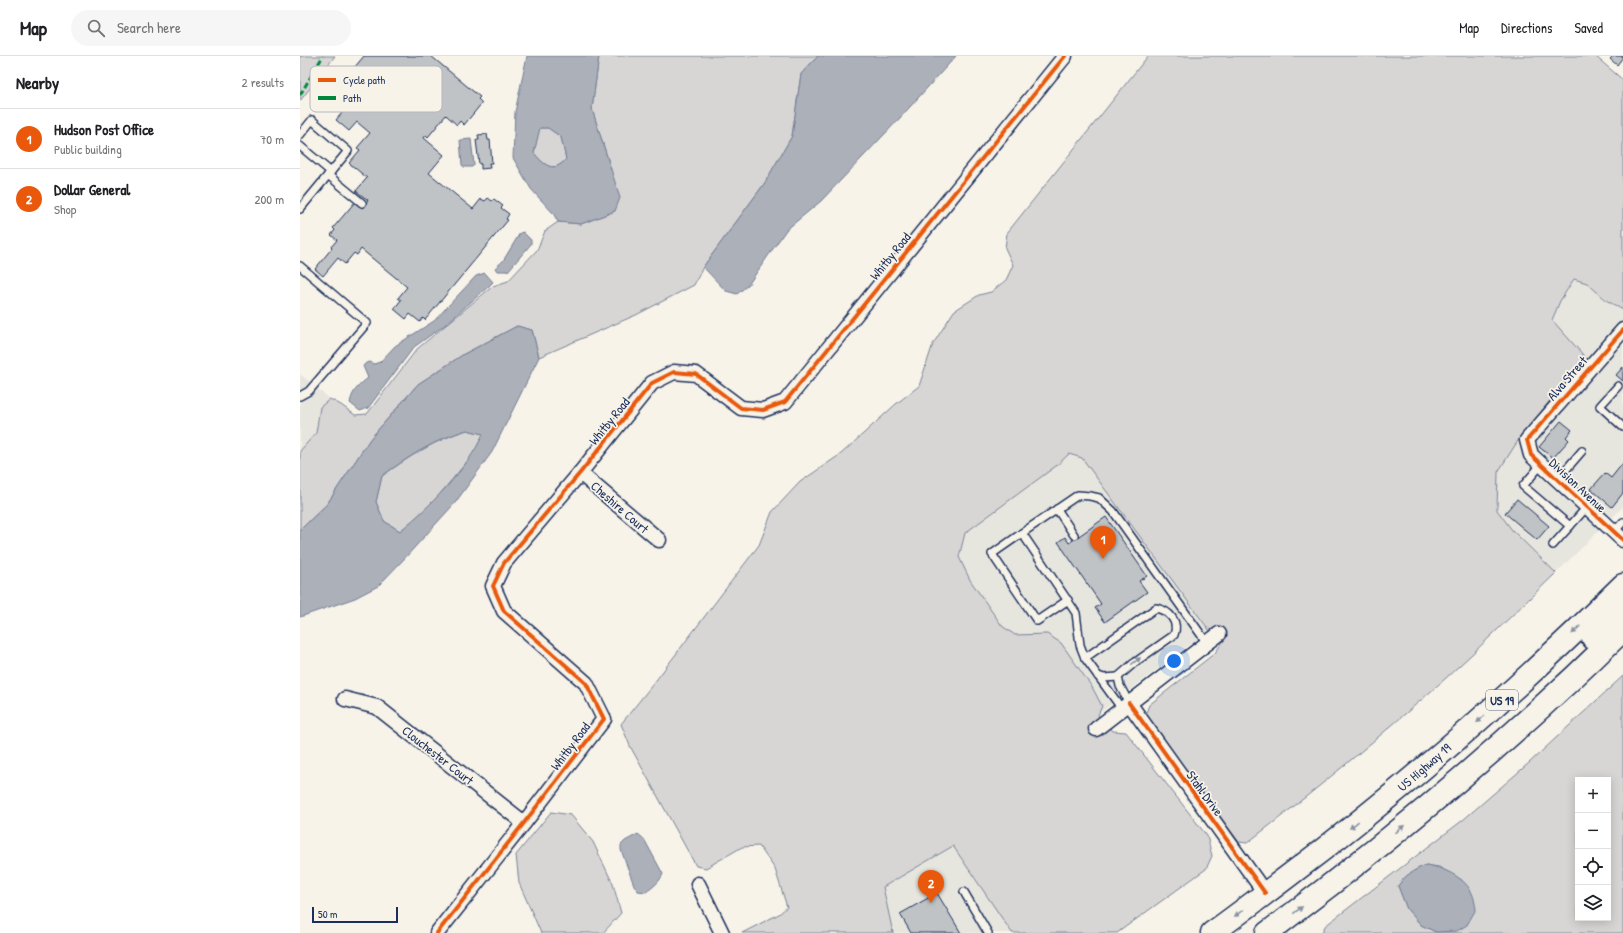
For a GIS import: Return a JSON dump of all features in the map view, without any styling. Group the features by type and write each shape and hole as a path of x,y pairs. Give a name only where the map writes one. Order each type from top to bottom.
{"highway":[{"name":"US Highway 19","path":"1212,933 1372,811 1464,734 1524,680 1623,585"},
{"path":"1533,714 1553,683 1570,662 1623,609"},
{"name":"US 19","path":"1267,933 1382,844 1486,757 1623,630"}],"street":[{"name":"Whitby Road","path":"437,933 604,719 586,683 504,611 493,586 504,563 580,473 652,383 674,372 696,374 741,408 763,410 785,402 1065,56"},
{"name":"Alva Street","path":"1527,440 1622,333"},
{"name":"Division Avenue","path":"1527,440 1531,455 1541,465 1587,507 1620,531"},
{"name":"Cheshire Court","path":"580,473 659,540"},
{"path":"1096,729 1219,634"},
{"name":"Clouchester Court","path":"345,699 377,707 524,823"},
{"name":"Stahl Drive","path":"1126,706 1265,894"},
{"path":"698,884 722,933"}],"lane":[{"path":"300,135 312,120 348,151 300,209"},
{"path":"300,146 362,202"},
{"path":"300,266 367,323 309,391 300,396"},
{"path":"1618,386 1600,406 1623,427"},
{"path":"1558,480 1582,451"},
{"path":"1541,465 1524,486 1570,526"},
{"path":"1068,600 1037,621 992,554 1078,495 1090,496 1104,502 1113,511 1207,643"},
{"path":"1553,545 1587,507"},
{"path":"1057,509 1074,535"},
{"path":"1022,533 1076,613 1080,645 1085,658 1098,676 1126,706"},
{"path":"1085,658 1156,608 1163,609 1174,621 1176,630 1174,635 1124,670 1118,677 1104,678 1098,676"},
{"path":"1118,677 1126,706"},
{"path":"964,892 988,933"}],"shaded area":[{"path":"300,56 335,56 327,66 310,66 310,88 300,101"},
{"path":"527,56 599,56 592,109 620,198 615,211 581,224 558,222 553,213 531,189 513,158 515,112","holes":["540,128 548,128 561,137 566,159 562,164 553,167 545,164 534,153"]},
{"path":"599,56 818,56 801,74 792,136 764,184 703,267 694,285 636,315 539,357 532,330 517,326 464,354 418,384 370,439 327,504 300,530 300,451 316,433 320,407 330,399 355,415 367,414 417,349 493,286 508,281 537,250 545,231 558,222 581,224 615,211 610,166 592,109"},
{"path":"818,56 956,56 899,119 821,201 786,230 748,285 737,294 726,291 703,267 764,184 792,136 801,74"},
{"path":"1148,56 1595,56 1623,80 1623,310 1606,300 1587,283 1574,279 1560,301 1552,320 1585,357 1519,439 1498,472 1497,510 1512,530 1556,573 1460,665 1373,742 1247,843 1239,842 1149,720 1146,713 1149,705 1215,653 1227,636 1226,632 1209,630 1082,458 1069,454 1056,466 965,533 959,557 970,580 1002,626 1015,635 1047,634 1061,643 1092,687 1102,706 1098,715 1113,731 1126,732 1207,836 1212,856 1206,869 1117,933 1012,933 953,846 883,887 893,933 742,933 779,914 787,907 775,869 759,846 742,847 706,868 696,866 630,746 621,724 759,545 772,512 800,482 841,454 896,404 919,386 933,344 954,311 979,295 991,292 1006,280 1013,265 1005,248 1007,233"},
{"path":"539,128 548,128 561,137 566,159 561,164 553,167 549,166 541,161 534,153"},
{"path":"471,139 474,165 472,167 464,167 462,165 460,140"},
{"path":"523,232 531,240 531,244 508,271 497,271 495,268 503,261 520,233"},
{"path":"485,273 493,282 446,324 414,347 368,408 360,411 350,403 352,395 356,389 368,378 363,366 366,363 370,362 374,364 380,362 395,346 434,321 476,276"},
{"path":"1575,279 1587,283 1606,300 1623,310 1623,507 1556,573 1512,530 1497,510 1498,472 1519,439 1584,357 1552,320 1560,301"},
{"path":"517,326 532,330 539,357 492,452 455,503 378,586 355,598 300,617 300,530 327,504 370,439 418,384 464,354","holes":["467,430 483,434 468,461 447,487 400,531 384,521 376,502 382,476 412,455 444,438"]},
{"path":"300,374 330,399 320,407 316,433 300,451"},
{"path":"467,430 483,434 475,452 429,507 400,531 384,521 376,502 382,476 423,450 455,434"},
{"path":"1069,454 1082,458 1209,630 1098,714 1029,635 1015,635 1002,626 970,580 959,557 965,533 1056,466"},
{"path":"1623,676 1623,933 1322,933 1325,926 1463,820 1529,763","holes":["1426,865 1439,867 1462,880 1436,932 1421,925 1407,909 1398,886 1410,873"]},
{"path":"551,812 571,815 593,842 613,884 621,913 603,933 541,933 519,883 516,855"},
{"path":"638,834 644,839 663,874 658,882 646,892 638,891 634,885 621,850 621,845 625,841"},
{"path":"953,846 1012,933 893,933 883,887"},
{"path":"1426,865 1451,873 1463,881 1472,893 1476,909 1467,925 1457,931 1436,932 1421,925 1407,909 1398,886 1410,873"}],"building":[{"path":"364,56 431,56 480,97 478,99 482,103 464,125 460,121 457,125 446,115 428,137 426,135 424,138 444,155 429,173 473,209 481,199 485,201 488,198 492,201 494,199 503,206 501,208 509,214 506,219 508,220 425,320 423,318 420,322 410,314 406,319 394,309 401,300 398,298 407,287 361,249 357,255 354,253 345,264 338,258 323,276 315,269 337,240 331,235 335,230 333,228 355,202 362,208 368,200 356,191 367,178 349,163 360,150 357,148 370,133 357,122 349,131 336,120 343,112 442,112 442,66 356,66"},
{"path":"1613,56 1623,57 1617,65 1610,59"},
{"path":"487,134 488,140 490,140 492,163 489,163 490,168 481,169 476,140 479,140 478,135"},
{"path":"1623,367 1623,381 1616,375"},
{"path":"1561,421 1572,430 1566,437 1569,440 1553,458 1539,447"},
{"path":"1623,463 1623,493 1612,507 1591,489 1605,473 1611,478"},
{"path":"1517,499 1549,526 1537,540 1505,513"},
{"path":"1106,517 1147,576 1139,581 1147,592 1105,622 1095,608 1101,604 1058,542 1065,537 1069,543"},
{"path":"937,893 961,933 911,933 900,914"}],"marked path":[{"path":"317,66 323,56"},
{"path":"300,95 310,78"}],"cycle path":[{"path":"437,933 604,719 586,683 504,611 493,586 504,563 580,473 652,383 674,372 696,374 741,408 763,410 785,402 1065,56"},
{"path":"1623,330 1527,440 1531,455 1623,540"},
{"path":"1129,703 1265,893"}],"place":[{"name":"Hudson Post Office","path":"1103,559"},
{"name":"Dollar General","path":"931,903"}]}
